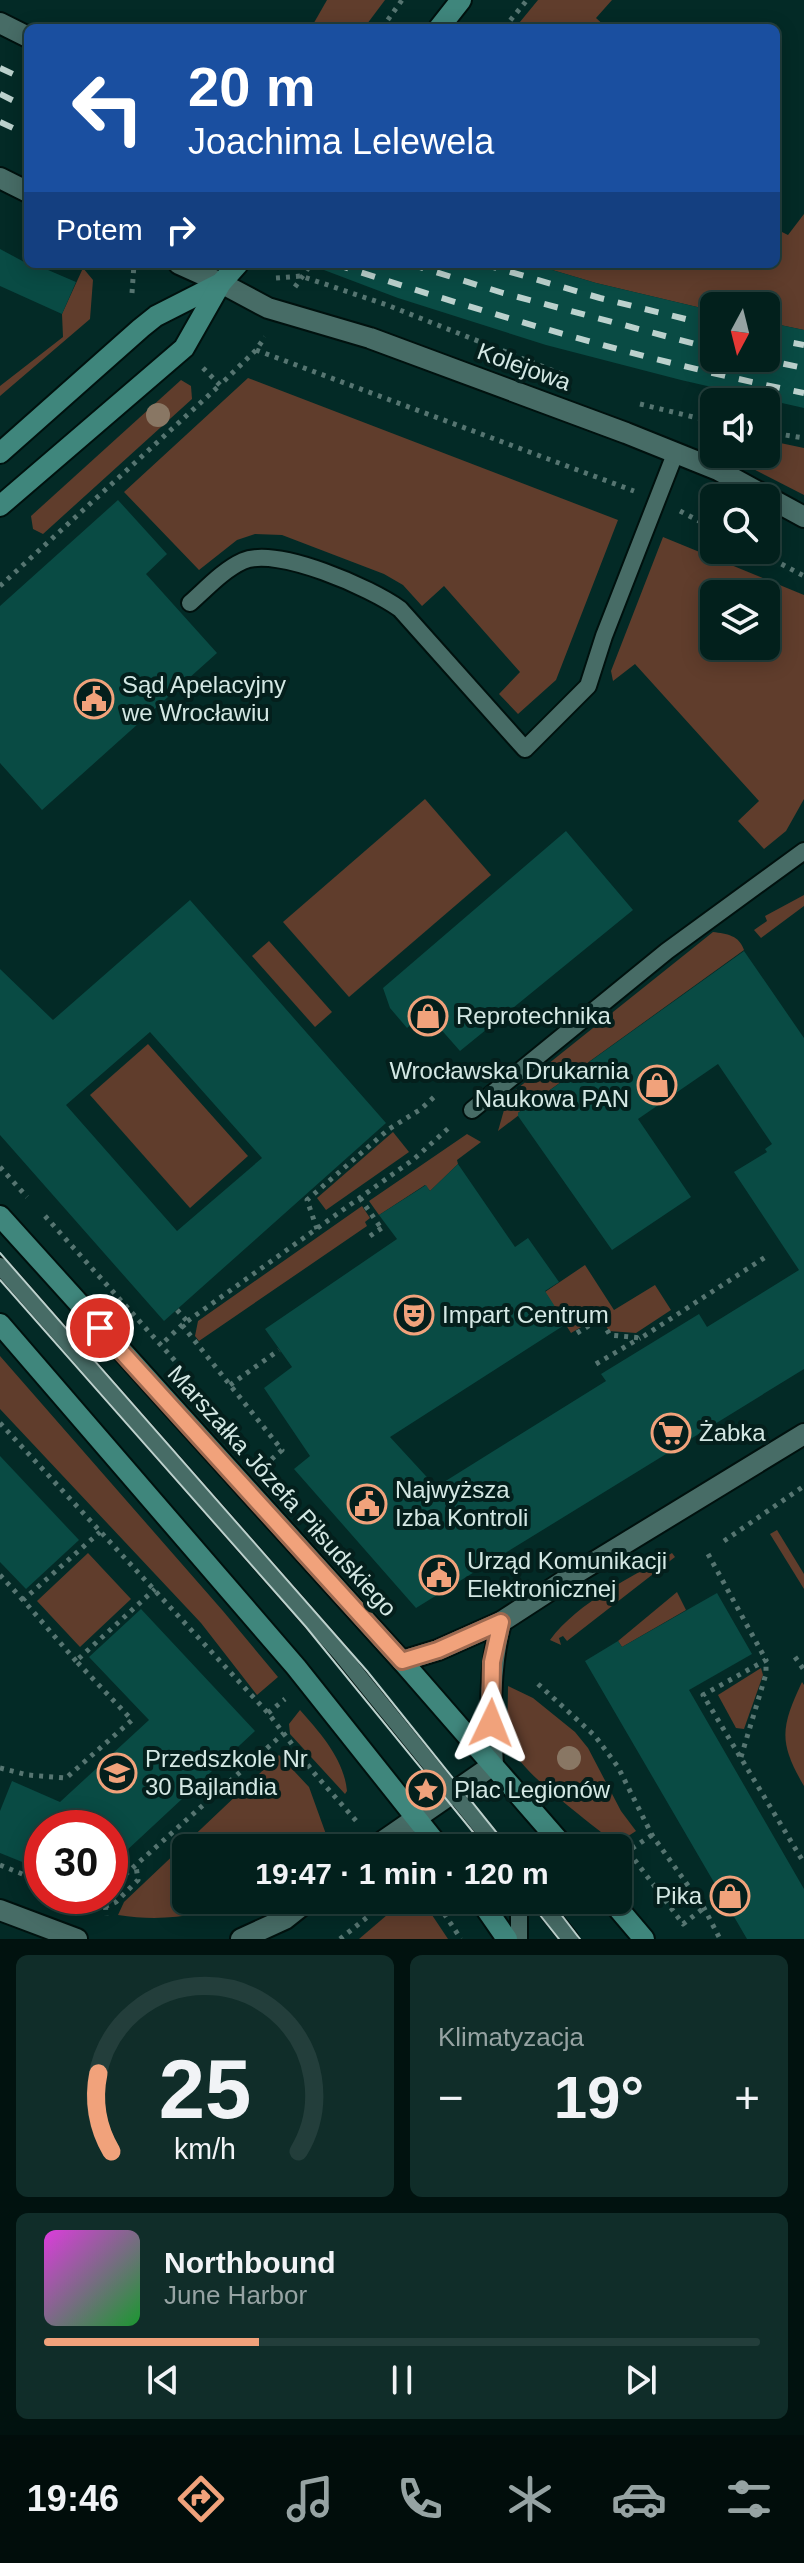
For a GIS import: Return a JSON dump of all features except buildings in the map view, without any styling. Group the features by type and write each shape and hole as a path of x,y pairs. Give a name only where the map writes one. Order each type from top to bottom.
{"street":[{"path":"442,24 461,0"},
{"path":"0,23 24,35"},
{"path":"0,178 24,190"},
{"name":"Kolejowa","path":"188,268 268,308 370,338 718,470 804,517"},
{"path":"0,506 184,348 221,283 234,268"},
{"path":"1,453 156,316 221,283"},
{"name":"Marszałka Józefa Piłsudskiego","path":"0,1216 493,1765"},
{"path":"0,1324 296,1667 428,1834"},
{"path":"402,1661 438,1650 501,1622 804,1434"},
{"path":"501,1622 492,1662 493,1765 553,1834"},
{"path":"394,1834 493,1765"},
{"path":"0,1910 77,1939"},
{"path":"241,1939 291,1914"},
{"path":"490,1914 507,1939"},
{"path":"623,1914 644,1939"}],"lane":[{"path":"190,603 231,568 245,559 262,556 285,558 381,595 400,609 525,749 588,686 604,636 675,454"},
{"path":"472,1110 667,951 804,851"},
{"path":"0,1266 340,1653 487,1834"},
{"path":"519,1914 519,1939"},
{"path":"550,1914 570,1939"}],"path":[{"path":"385,24 402,0"},
{"path":"507,24 527,0"},
{"path":"132,293 135,268"},
{"path":"308,268 301,276 387,305 576,380"},
{"path":"0,586 220,385 256,350 270,330"},
{"path":"256,350 659,501 700,522"},
{"path":"196,361 220,385"},
{"path":"631,402 700,419"},
{"path":"780,434 804,438"},
{"path":"780,563 804,576"},
{"path":"317,1229 307,1200 389,1129 434,1097"},
{"path":"165,1341 185,1323 414,1159 472,1110"},
{"path":"360,1198 384,1226 370,1236"},
{"path":"596,1364 767,1256"},
{"path":"177,1310 230,1385 282,1450 266,1464"},
{"path":"577,1333 600,1319 610,1335 641,1338"},
{"path":"230,1385 279,1350"},
{"path":"0,1423 268,1713 351,1815"},
{"path":"724,1541 804,1486"},
{"path":"23,1600 100,1532"},
{"path":"708,1554 766,1660 766,1674 741,1757"},
{"path":"0,1575 132,1720 66,1778 28,1775 0,1768"},
{"path":"76,1661 155,1589"},
{"path":"734,1623 743,1618"},
{"path":"795,1657 804,1670"},
{"path":"766,1660 703,1695 804,1863"},
{"path":"538,1684 595,1736 618,1767 652,1835 704,1908 720,1939"},
{"path":"268,1713 293,1693"},
{"path":"128,1873 284,1733"},
{"path":"652,1835 628,1851 683,1924 704,1908"},
{"path":"0,1865 24,1875"},
{"path":"128,1890 138,1880 136,1866"},
{"path":"340,1939 371,1914"},
{"path":"444,1914 461,1939"}],"shaded area":[{"path":"327,0 385,0 367,24 313,24"},
{"path":"538,0 612,0 596,18 603,24 518,24"},
{"path":"804,214 804,330 780,325 780,292 700,292 700,308 545,268 780,268 780,231 788,235"},
{"path":"83,268 93,280 90,319 0,396 0,386 63,337 62,314"},
{"path":"248,378 618,520 556,680 518,714 499,694 520,672 444,586 422,606 403,585 384,574 282,535 255,534 237,540 199,570 124,492"},
{"path":"181,380 191,386 192,399 43,534 33,529 31,516"},
{"path":"780,443 804,448 804,495 751,468 780,468"},
{"path":"663,537 700,552 700,564 729,564 768,580 700,580 700,660 780,660 780,585 804,595 804,799 786,831 764,849 738,821 759,801 635,664 613,681 611,671"},
{"path":"425,799 491,875 349,997 283,922"},
{"path":"804,895 804,906 761,938 754,930 767,921 765,916"},
{"path":"713,932 736,938 744,950 518,1113 498,1131 508,1096"},
{"path":"269,941 332,1012 315,1027 252,956"},
{"path":"148,1044 248,1156 190,1208 90,1095"},
{"path":"393,1132 409,1152 326,1210 317,1198"},
{"path":"467,1134 481,1142 457,1160 458,1164 430,1191 425,1185 379,1215 369,1201"},
{"path":"362,1206 370,1218 365,1222 367,1226 199,1341 195,1336 198,1321"},
{"path":"585,1265 614,1310 655,1285 671,1310 636,1333 609,1331 600,1316 571,1333 545,1292"},
{"path":"0,1356 278,1677 257,1695 201,1623 0,1409"},
{"path":"777,1530 804,1574 804,1589 770,1534"},
{"path":"88,1553 131,1599 80,1647 37,1601"},
{"path":"672,1553 675,1557 567,1641 563,1636 559,1638 561,1645 550,1640 591,1602"},
{"path":"677,1592 686,1610 622,1647 618,1641"},
{"path":"761,1668 763,1675 744,1729 736,1728 718,1695"},
{"path":"802,1682 804,1786 790,1758 785,1734"},
{"path":"508,1686 533,1698 575,1732 588,1748 621,1811 636,1831 631,1834 604,1834 546,1787 515,1753 508,1720"},
{"path":"300,1710 336,1758 345,1779 345,1794 290,1734 289,1724"},
{"path":"279,1755 309,1787 326,1834 196,1834"},
{"path":"172,1856 172,1914 192,1914 151,1918 118,1915 128,1914 128,1898"},
{"path":"388,1914 431,1914 448,1939 359,1939"}],"tram line":[{"path":"0,1253 367,1671 498,1834"},
{"path":"0,1280 306,1627 475,1834"},
{"path":"539,1914 559,1939"},
{"path":"561,1914 580,1939"}],"railway":[{"path":"0,68 24,79"},
{"path":"0,94 24,106"},
{"path":"0,122 24,133"},
{"path":"348,268 568,335 804,393"},
{"path":"423,268 503,293 700,345"},
{"path":"497,268 700,323"},
{"path":"780,341 804,345"},
{"path":"780,363 804,368"}],"place":[{"name":"Sąd Apelacyjny we Wrocławiu","path":"94,699"},
{"name":"Reprotechnika","path":"428,1016"},
{"name":"Wrocławska Drukarnia Naukowa PAN","path":"657,1085"},
{"name":"Impart Centrum","path":"414,1315"},
{"name":"Żabka","path":"671,1433"},
{"name":"Najwyższa Izba Kontroli","path":"367,1504"},
{"name":"Urząd Komunikacji Elektronicznej","path":"439,1575"},
{"name":"Przedszkole Nr 30 Bajlandia","path":"117,1773"},
{"name":"Plac Legionów","path":"426,1790"},
{"name":"Pika","path":"730,1896"}],"route":[{"path":"100,1328 402,1661 438,1650 501,1622 492,1662 491,1723"}]}
